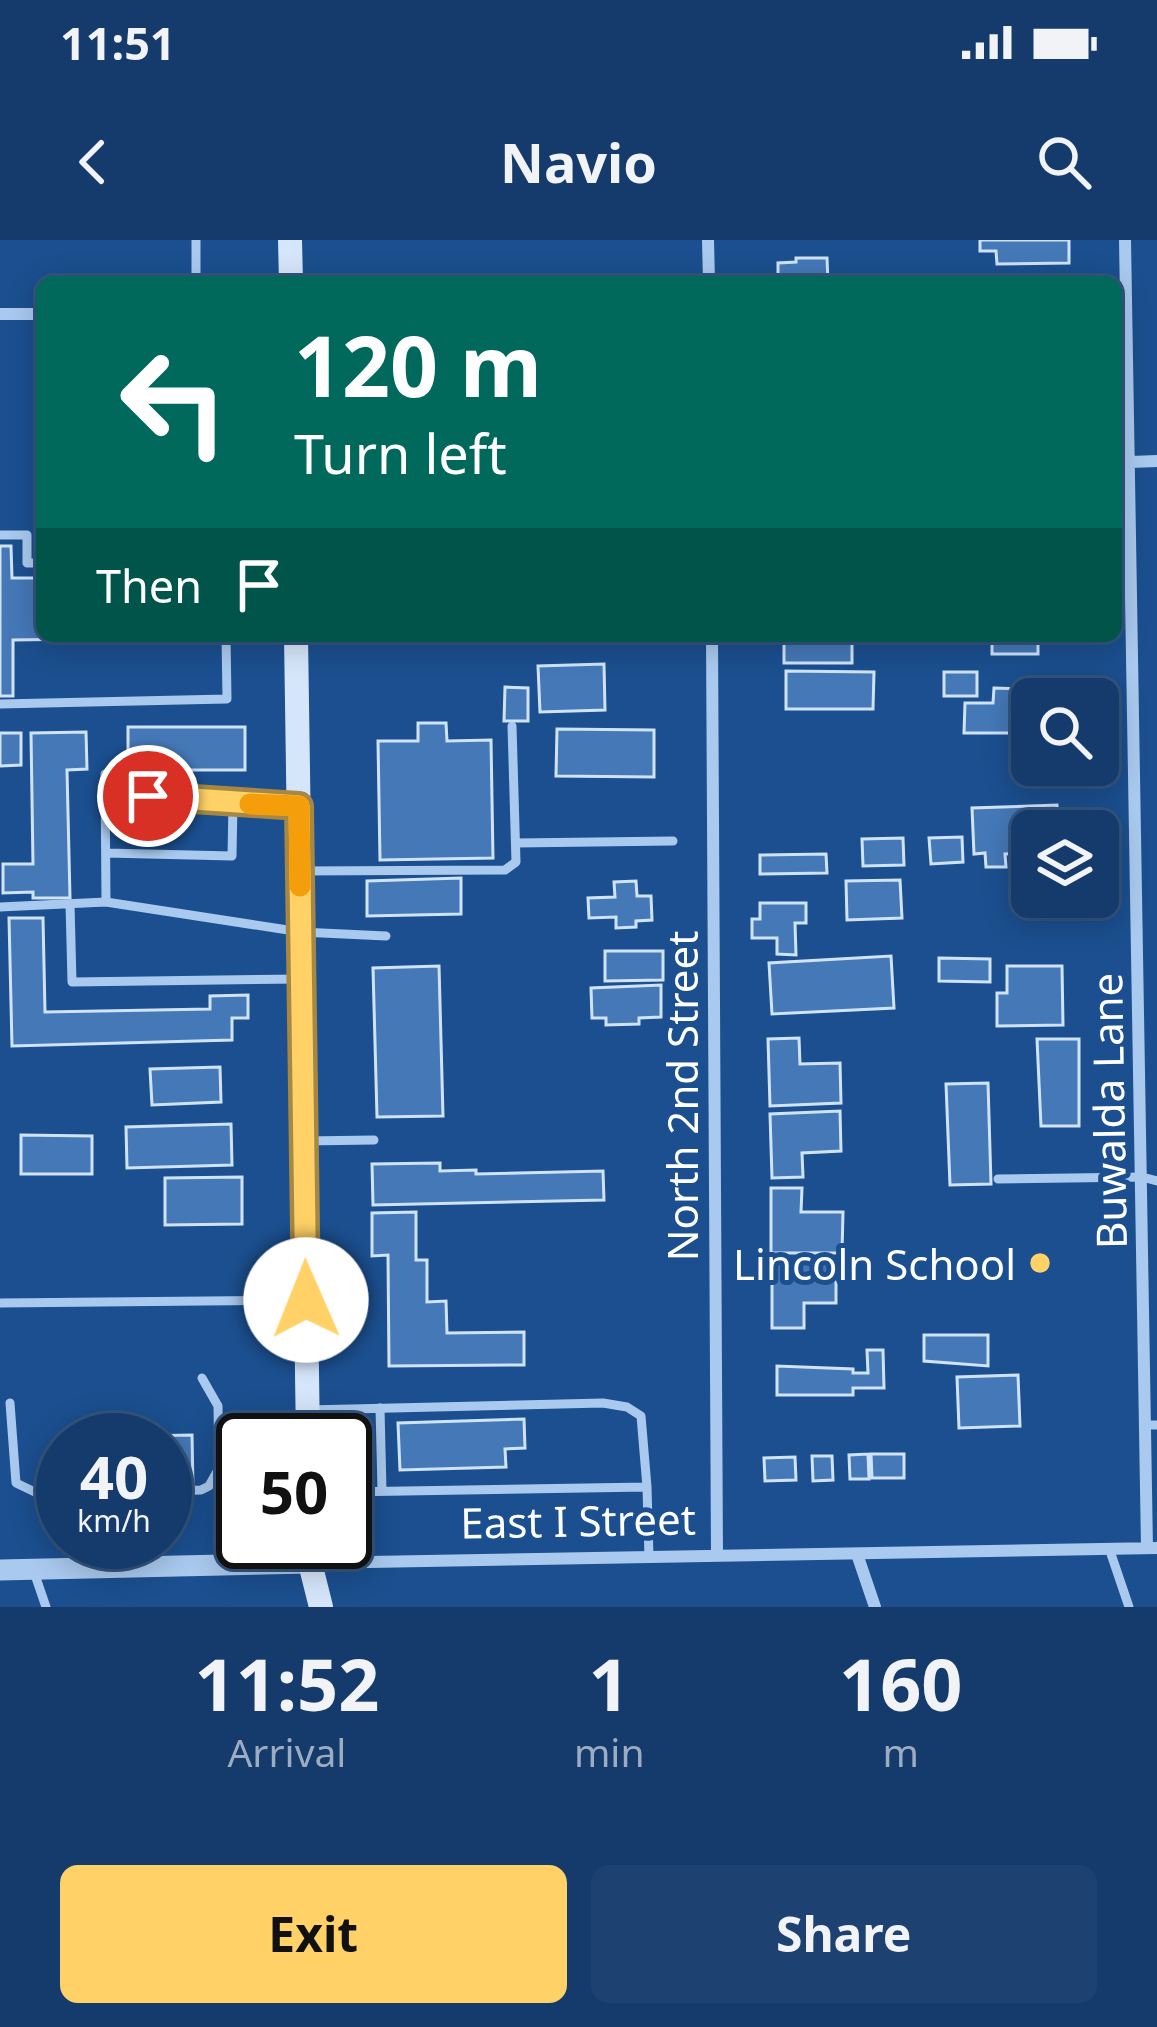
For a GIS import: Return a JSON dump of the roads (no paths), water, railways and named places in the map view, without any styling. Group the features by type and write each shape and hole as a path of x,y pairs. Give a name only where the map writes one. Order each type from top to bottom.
{"main road":[{"path":"290,240 291,276"},
{"path":"296,642 308,1410"},
{"path":"313,1569 321,1607"}],"street":[{"path":"708,240 709,276"},
{"name":"Buwalda Lane","path":"1122,281 1125,240"},
{"name":"Buwalda Lane","path":"1122,312 1131,462 1142,1177 1150,1223 1152,1548"},
{"path":"0,314 36,314"},
{"path":"1131,462 1157,461"},
{"name":"North 2nd Street","path":"712,642 717,1556"},
{"name":"East I Street","path":"372,1554 649,1558 1152,1548"},
{"path":"857,1554 875,1607"},
{"name":"East I Street","path":"0,1570 216,1558"}],"lane":[{"path":"196,240 196,276"},
{"path":"0,536 27,535 27,563 36,563"},
{"path":"0,704 227,699 226,642"},
{"path":"300,872 505,870 516,862 512,727"},
{"path":"105,774 106,902"},
{"path":"105,792 299,806"},
{"path":"106,854 232,856 233,803"},
{"path":"515,843 673,841"},
{"path":"0,907 106,902 301,932 386,936"},
{"path":"70,904 72,982 302,979"},
{"path":"1140,1079 1157,1079"},
{"path":"304,1141 374,1140"},
{"path":"998,1179 1142,1177 1157,1181"},
{"path":"0,1303 306,1300"},
{"path":"192,1490 209,1486 219,1468 218,1406 202,1378"},
{"path":"10,1403 16,1483 36,1493"},
{"path":"308,1410 603,1403 627,1407 641,1415 644,1430 649,1558"},
{"path":"380,1408 382,1491"},
{"path":"372,1491 646,1487"},
{"path":"1109,1548 1130,1607"},
{"path":"33,1569 46,1607"}],"place":[{"name":"Lincoln School","path":"1040,1263"}]}
